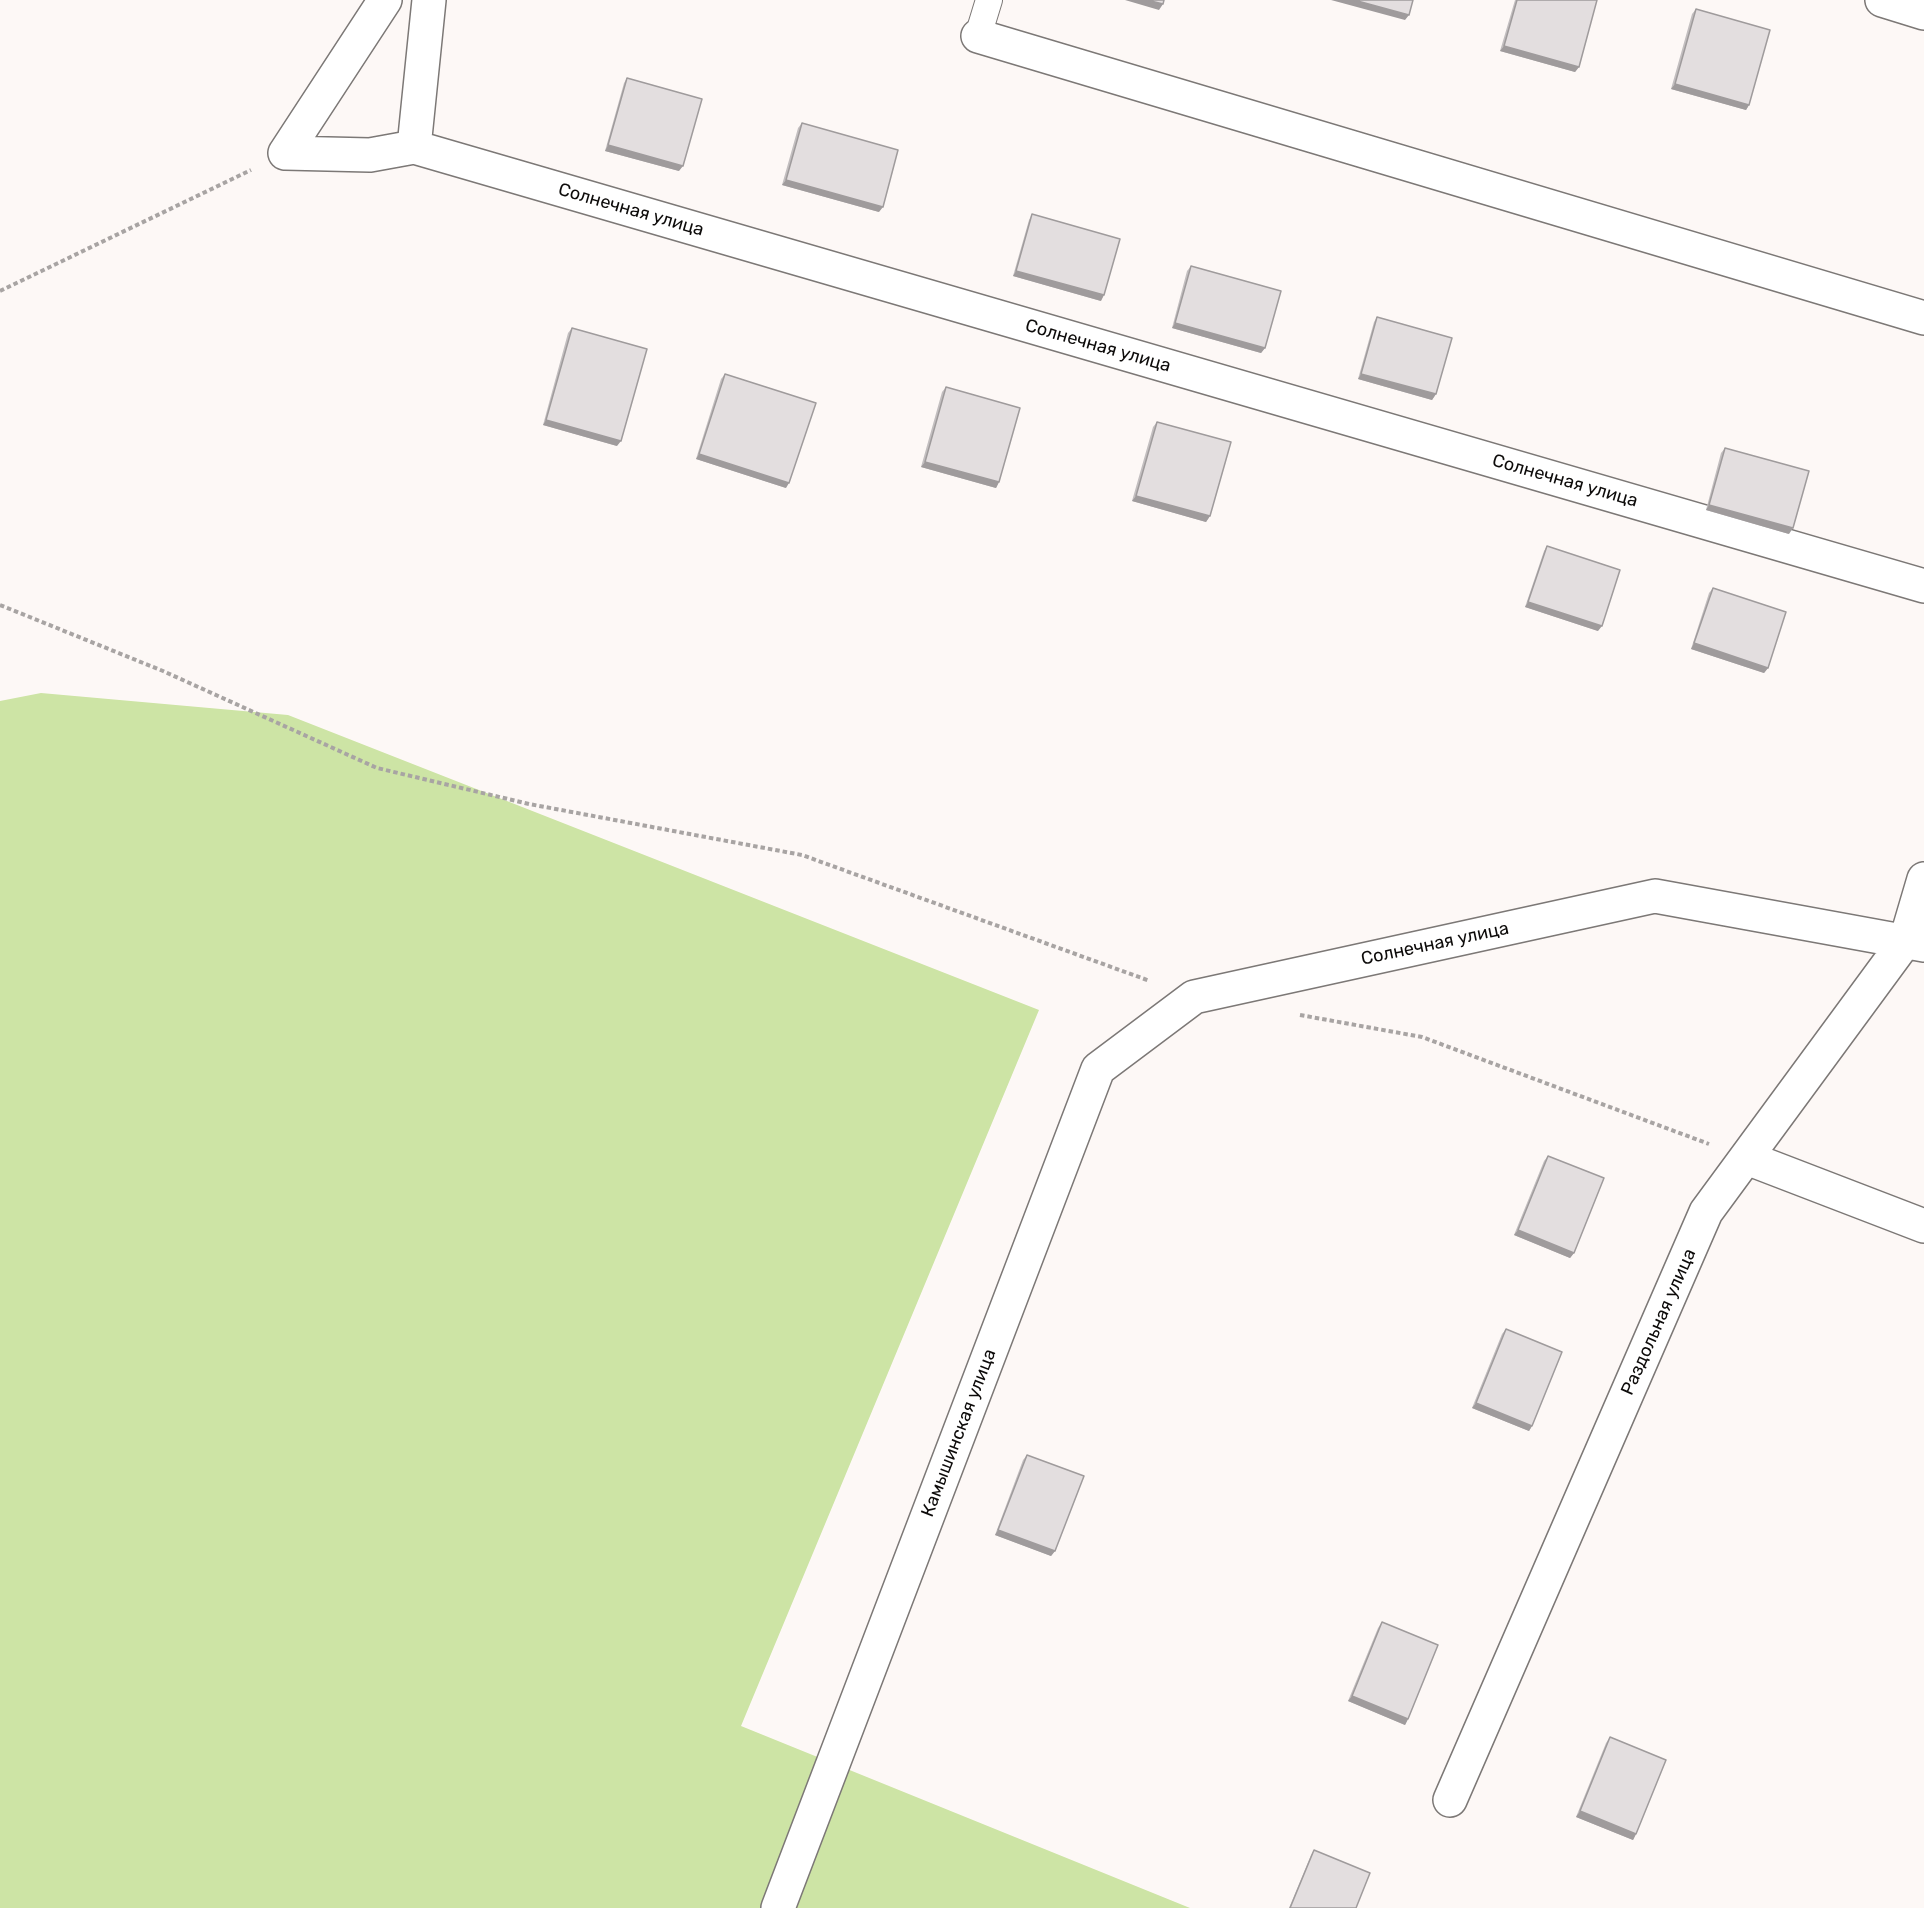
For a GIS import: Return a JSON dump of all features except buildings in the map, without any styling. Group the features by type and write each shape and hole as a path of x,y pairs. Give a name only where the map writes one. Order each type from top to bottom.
{"street":[{"path":"285,153 386,0"},
{"path":"285,153 370,155 414,147 429,0"},
{"path":"978,36 1924,318"},
{"name":"Солнечная улица","path":"414,147 1924,586"},
{"name":"Раздольная улица","path":"1450,1800 1706,1212 1915,943 1924,879"},
{"name":"Солнечная улица","path":"1194,997 1655,896 1915,943"},
{"name":"Камышинская улица","path":"778,1908 1098,1069 1194,997"},
{"path":"1747,1158 1924,1227"}],"lane":[{"path":"978,36 990,0"}],"path":[{"path":"0,291 285,153"},
{"path":"0,605 163,671 377,768 529,804 802,855 1194,997"},
{"path":"1296,1015 1422,1037 1747,1158"}],"green space":[{"path":"41,693 288,715 1039,1010 741,1726 1190,1908 0,1908 0,701"}]}
